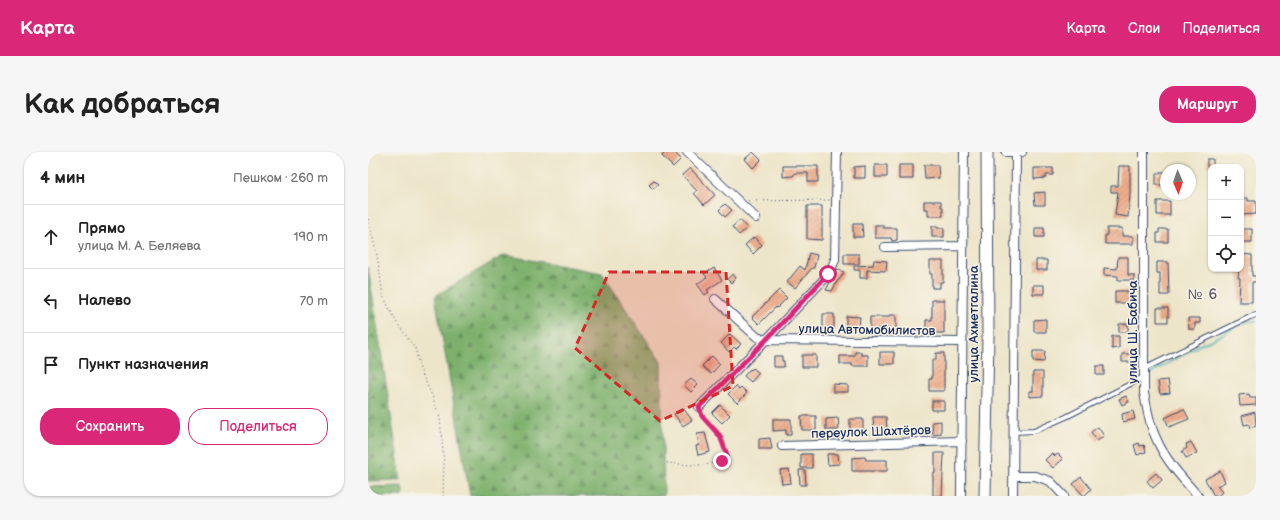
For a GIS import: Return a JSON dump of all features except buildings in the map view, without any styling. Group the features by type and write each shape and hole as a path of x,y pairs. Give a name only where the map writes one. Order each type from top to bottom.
{"main road":[{"name":"улица Ахметгалина","path":"985,496 988,336 987,152"}],"street":[{"path":"687,152 756,218"},
{"path":"699,407 766,340 828,274 835,260 837,152"},
{"path":"961,496 964,152"},
{"path":"1006,152 1022,152"},
{"path":"1013,496 1016,152"},
{"name":"улица Ш. Бабича","path":"1144,152 1144,393 1150,421 1156,438 1167,459 1198,496"},
{"path":"885,247 963,246"},
{"path":"715,299 757,337 766,340"},
{"name":"улица Автомобилистов","path":"766,340 962,342"},
{"name":"переулок Шахтёров","path":"782,446 962,441"},
{"path":"1013,476 1035,476 1042,478 1050,482 1064,496"}],"lane":[{"path":"1013,432 1034,431 1066,417 1144,373 1256,315"}],"path":[{"path":"738,201 836,200"},
{"path":"368,219 377,255 383,296 397,323 415,348 420,369 440,418 444,458 443,496"},
{"path":"667,463 705,464 722,461 727,455 720,436 702,416 699,407"}],"highlighted area":[{"path":"609,272 726,272 733,386 660,421 575,348"}],"green space":[{"path":"504,255 602,273 661,362 664,496 470,496 435,296"},
{"path":"368,267 401,480 368,481"},
{"path":"402,486 404,496 368,496 368,487"}],"waterway":[{"path":"1151,373 1238,325 1256,321"}],"district":[{"name":"№ 6","path":"1203,294"}],"route":[{"path":"722,461 727,455 720,436 702,416 699,407 766,340 828,274"}]}
